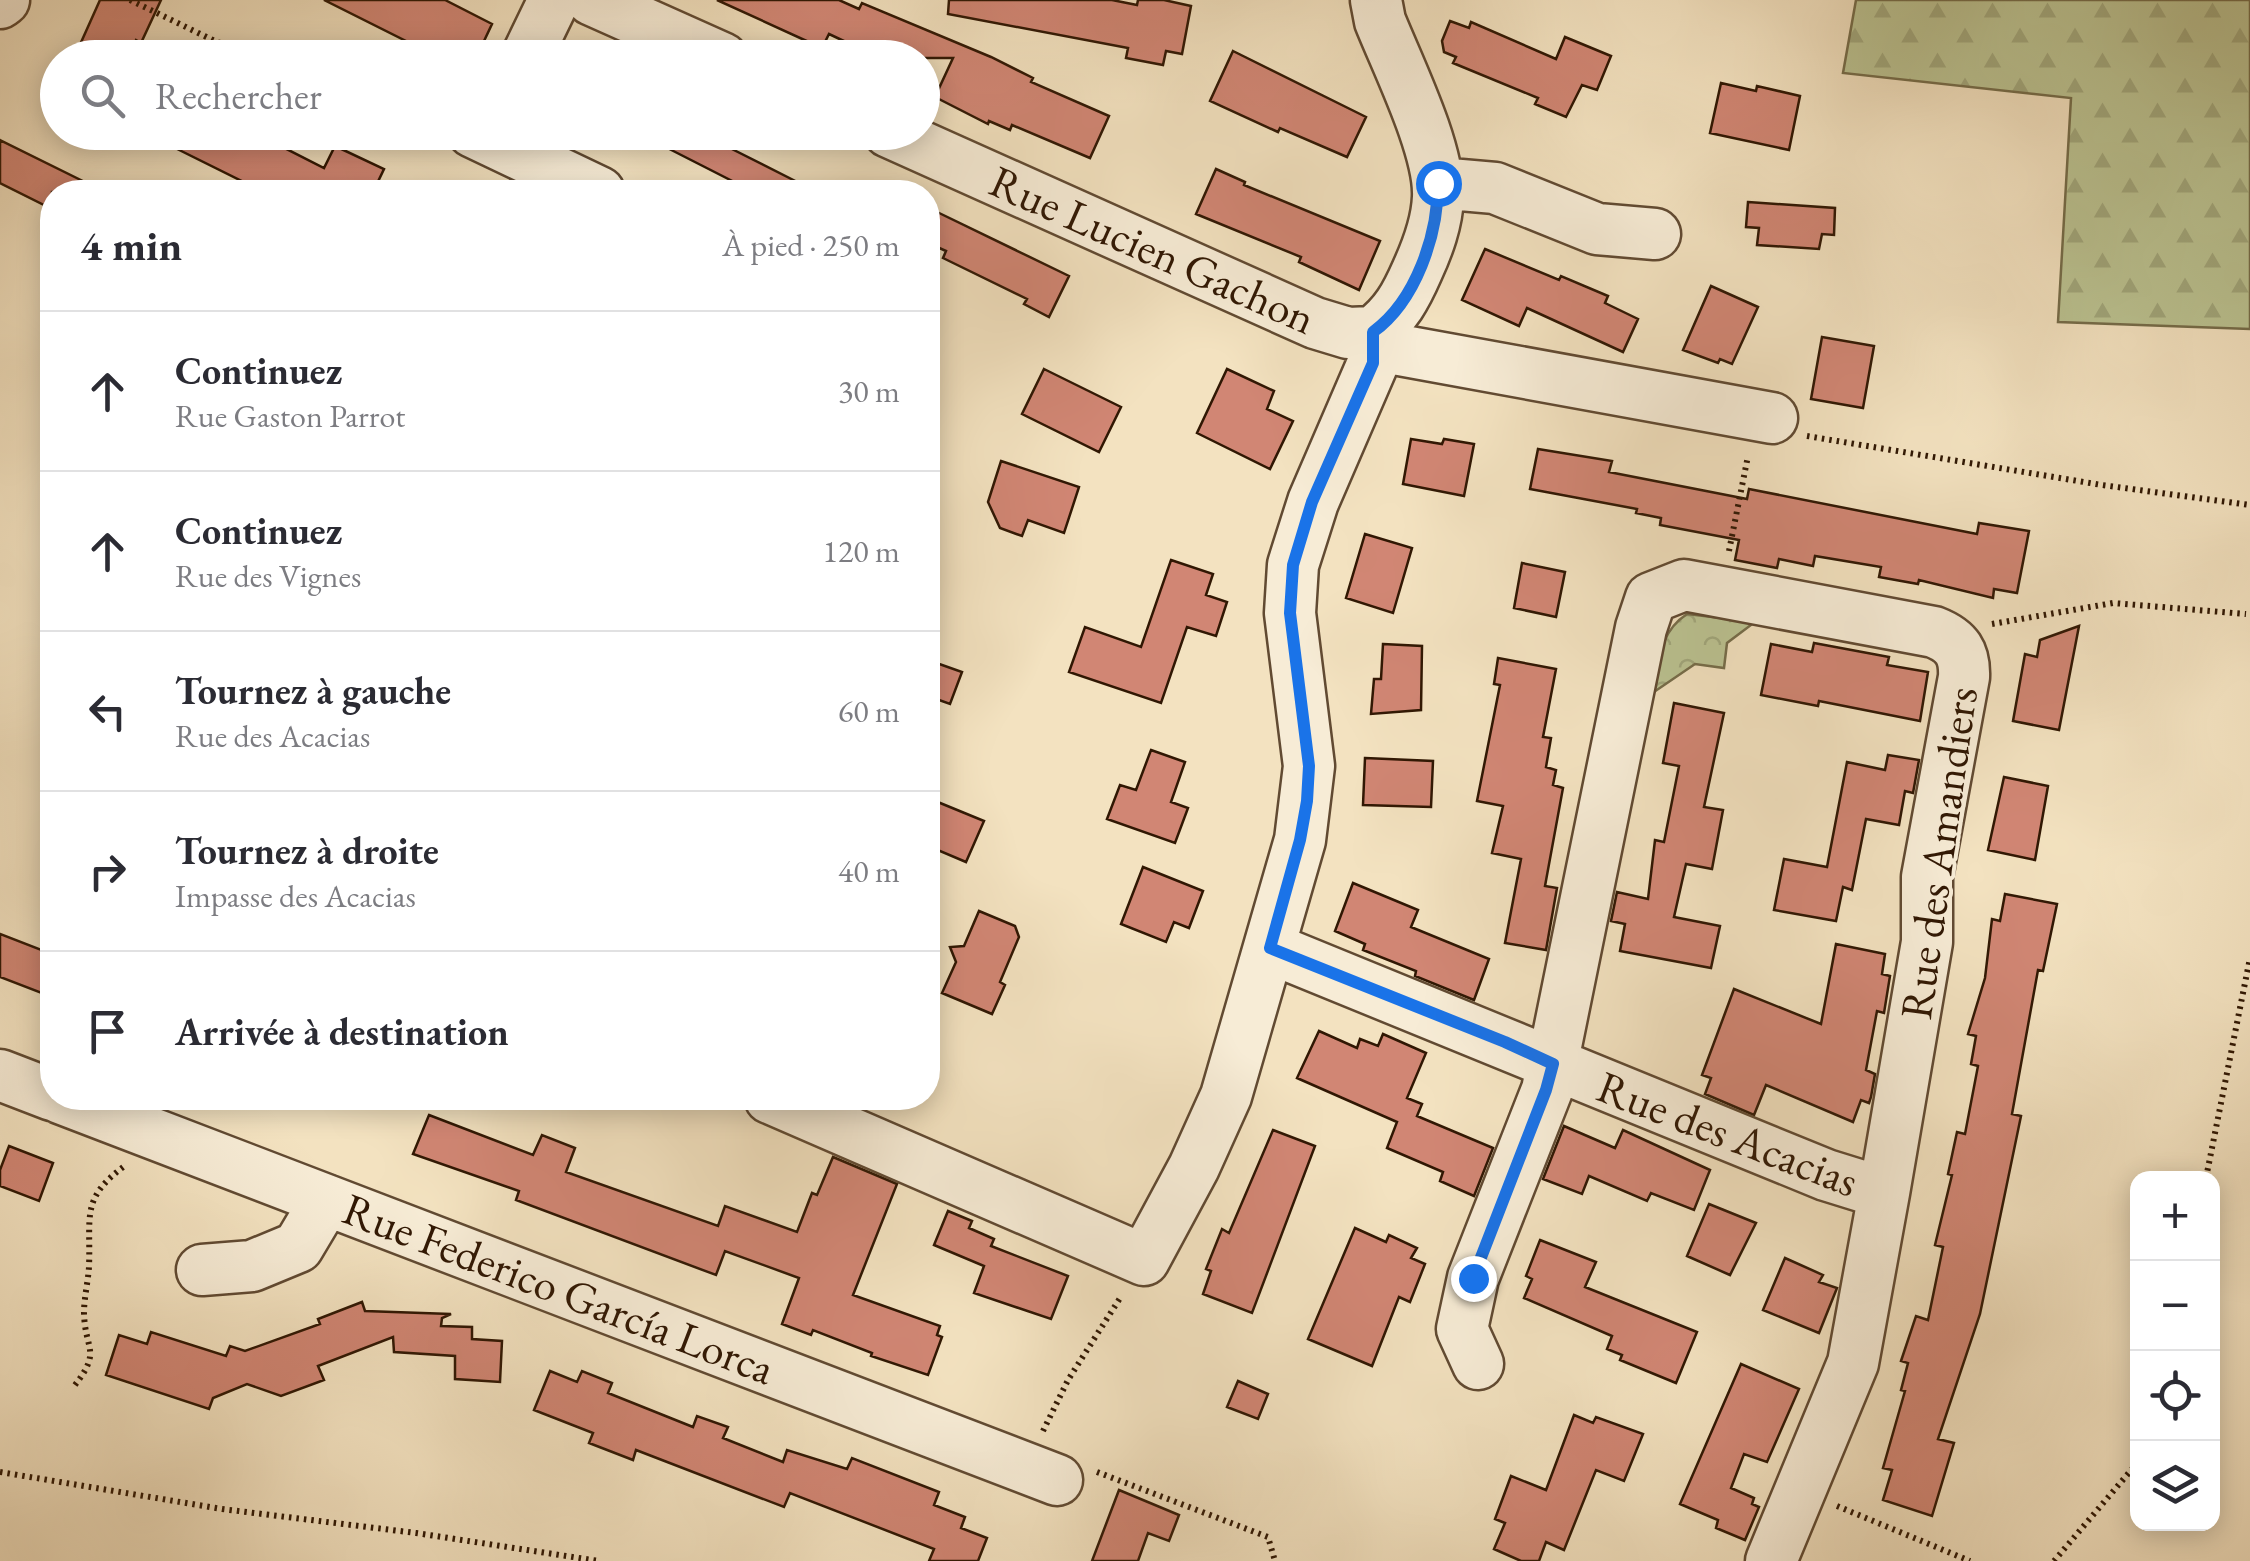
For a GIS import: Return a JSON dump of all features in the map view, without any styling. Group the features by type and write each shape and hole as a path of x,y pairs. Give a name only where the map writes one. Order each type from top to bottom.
{"street":[{"path":"535,40 554,0"},
{"path":"592,0 671,14 701,40"},
{"path":"798,1110 1144,1260 1194,1167 1226,1096 1300,840 1307,801 1309,766 1290,613 1293,565 1312,502 1373,363 1373,332 1390,320 1403,302 1436,216 1438,183 1427,142 1380,21 1376,0"},
{"path":"514,150 575,180"},
{"name":"Rue Lucien Gachon","path":"929,150 1315,324 1348,333 1373,332 1400,350 1764,416"},
{"path":"1438,183 1494,188 1598,230 1655,234"},
{"name":"Rue des Amandiers","path":"1553,1064 1641,628 1651,598 1684,585 1934,632 1956,646 1965,660 1964,677 1927,877 1926,942 1884,1193"},
{"name":"Rue des Acacias","path":"1270,948 1826,1174 1884,1193 1853,1363 1771,1561"},
{"path":"1478,1364 1462,1329 1473,1278 1553,1064"},
{"path":"0,1074 40,1089"},
{"name":"Rue Federico García Lorca","path":"92,1110 1041,1473"},
{"path":"202,1270 252,1266 298,1247 326,1200"}],"path":[{"path":"130,0 213,40"},
{"path":"1721,592 1764,416 1805,436 2250,505"},
{"path":"1956,646 1987,626 2113,603 2246,614"},
{"path":"2207,1171 2250,958"},
{"path":"75,1385 89,1367 92,1354 84,1315 88,1218 94,1195 105,1180 162,1136"},
{"path":"1144,1260 1068,1380 1041,1473 1078,1464 1268,1537 1275,1561"},
{"path":"2054,1561 2130,1471"},
{"path":"0,1472 222,1509 599,1561"},
{"path":"1801,1491 1970,1561"}],"green space":[{"path":"1856,0 2250,0 2250,329 2058,322 2071,98 1843,73"},
{"path":"1687,614 1755,622 1727,643 1724,668 1695,664 1651,694 1665,639"}],"building":[{"path":"100,0 161,0 142,40 82,40"},
{"path":"324,0 445,0 492,24 484,40 404,40"},
{"path":"717,0 839,0 859,9 862,3 991,57 1033,78 1031,82 1109,116 1090,158 1012,125 1010,130 989,121 988,124 940,100 940,86 953,58 940,58 940,40 842,40 829,34 826,40 804,40"},
{"path":"949,0 1112,0 1137,5 1138,0 1164,0 1191,6 1182,54 1166,51 1163,65 1126,58 1128,48 948,14"},
{"path":"1450,21 1469,28 1471,22 1556,59 1565,37 1611,56 1597,90 1582,85 1566,117 1535,104 1538,98 1453,63 1456,57 1444,52 1442,41"},
{"path":"1233,51 1366,117 1347,157 1210,101"},
{"path":"1721,83 1800,96 1789,150 1710,133"},
{"path":"0,140 81,180 40,180 40,203 0,183"},
{"path":"179,150 288,150 324,168 333,150 344,150 384,169 379,180 240,180"},
{"path":"671,150 734,150 793,180 730,180"},
{"path":"1216,169 1245,182 1244,185 1380,241 1359,290 1299,262 1301,257 1196,214"},
{"path":"1748,202 1835,208 1834,235 1822,234 1819,249 1757,245 1759,228 1746,227"},
{"path":"940,213 1069,276 1049,317 1024,304 1027,299 943,258 946,251 940,248"},
{"path":"1485,249 1608,296 1605,303 1638,319 1623,352 1527,308 1519,326 1462,300"},
{"path":"1711,286 1758,307 1732,364 1683,350"},
{"path":"1822,337 1874,346 1863,408 1811,399"},
{"path":"1044,369 1121,407 1099,452 1022,414"},
{"path":"1227,369 1274,391 1267,409 1293,421 1270,469 1197,433"},
{"path":"1411,439 1474,444 1464,496 1403,484"},
{"path":"1538,449 1612,461 1609,472 1747,499 1749,489 1977,534 1979,523 2029,531 2017,593 1994,589 1993,598 1919,580 1918,584 1879,577 1881,567 1815,556 1813,566 1779,559 1777,568 1735,560 1739,540 1660,525 1661,518 1636,513 1637,509 1530,489"},
{"path":"1001,461 1079,487 1064,533 1028,520 1022,536 1000,528 988,502"},
{"path":"1365,534 1412,548 1393,613 1346,598"},
{"path":"1171,560 1213,574 1206,595 1227,602 1216,636 1187,627 1161,703 1069,672 1085,627 1141,647"},
{"path":"1522,563 1565,572 1556,617 1514,608"},
{"path":"2079,626 2059,730 2013,721 2025,654 2037,657 2040,640"},
{"path":"1814,643 1889,657 1887,665 1928,672 1920,721 1819,701 1818,706 1761,695 1771,644 1812,652"},
{"path":"1383,644 1422,646 1421,710 1371,714 1374,679 1381,679"},
{"path":"1498,658 1556,669 1543,737 1551,738 1546,767 1556,770 1553,785 1563,788 1545,886 1557,888 1546,950 1505,943 1521,859 1492,853 1503,806 1477,801 1500,685 1494,684"},
{"path":"940,664 962,672 950,704 940,700"},
{"path":"1674,703 1724,713 1704,807 1723,810 1712,869 1686,864 1674,917 1720,926 1711,968 1620,951 1625,924 1611,921 1617,892 1648,899 1655,840 1664,842 1679,766 1663,763"},
{"path":"1151,750 1185,762 1171,802 1188,808 1175,843 1107,819 1120,785 1136,790"},
{"path":"1888,755 1919,760 1913,793 1905,791 1899,825 1866,819 1852,890 1843,887 1836,921 1774,910 1784,859 1827,867 1847,762 1885,770"},
{"path":"1365,758 1433,761 1431,807 1363,805"},
{"path":"2004,777 2048,786 2035,860 1988,850"},
{"path":"940,803 984,821 966,862 940,851"},
{"path":"1143,867 1203,891 1189,928 1174,922 1166,942 1121,924"},
{"path":"1353,883 1418,910 1411,927 1489,959 1474,1000 1415,976 1416,971 1363,950 1365,944 1335,931"},
{"path":"2005,894 2057,904 2043,971 2038,970 2012,1114 2021,1116 1980,1314 1938,1439 1954,1443 1932,1516 1883,1500 1892,1470 1883,1468 1905,1391 1901,1390 1908,1363 1901,1361 1916,1316 1928,1320 1943,1247 1935,1245 1952,1175 1948,1174 1957,1132 1965,1134 1978,1066 1971,1064 1976,1036 1968,1034 1985,978 1992,919 2000,921"},
{"path":"979,911 1015,926 1019,937 1000,982 1005,985 992,1014 942,993 956,962 950,947 964,946"},
{"path":"0,934 40,949 40,992 0,977"},
{"path":"1836,944 1885,954 1882,974 1890,976 1884,1013 1877,1011 1866,1070 1875,1074 1871,1097 1869,1103 1861,1100 1853,1122 1766,1085 1754,1115 1705,1094 1711,1078 1702,1075 1734,989 1821,1024"},
{"path":"1319,1031 1357,1048 1360,1039 1378,1046 1383,1034 1426,1053 1407,1098 1422,1104 1417,1116 1493,1148 1474,1196 1440,1181 1443,1172 1387,1148 1397,1122 1297,1078"},
{"path":"429,1115 533,1155 542,1135 575,1148 566,1172 718,1226 725,1206 797,1232 812,1193 817,1195 833,1157 897,1184 853,1295 940,1326 937,1335 942,1337 928,1375 871,1356 872,1353 813,1330 811,1335 782,1324 799,1278 725,1251 716,1275 516,1200 519,1191 413,1154"},
{"path":"1564,1126 1615,1148 1623,1130 1710,1170 1694,1210 1651,1193 1647,1201 1589,1176 1582,1194 1543,1179"},
{"path":"1273,1130 1315,1146 1252,1313 1203,1294 1211,1271 1206,1269 1222,1229 1229,1233"},
{"path":"9,1146 53,1163 39,1201 0,1186 0,1170"},
{"path":"1709,1204 1756,1223 1730,1275 1687,1256"},
{"path":"948,1211 972,1221 969,1228 994,1239 991,1246 1068,1276 1051,1319 974,1293 984,1266 934,1245"},
{"path":"1355,1228 1386,1242 1389,1235 1417,1248 1411,1258 1425,1264 1410,1302 1399,1297 1372,1366 1308,1339"},
{"path":"1540,1240 1596,1262 1585,1287 1697,1332 1676,1383 1620,1360 1622,1355 1607,1349 1612,1336 1524,1298 1532,1279 1526,1276"},
{"path":"1785,1258 1823,1275 1819,1282 1837,1288 1819,1333 1763,1310"},
{"path":"362,1302 365,1311 451,1314 442,1318 441,1326 472,1327 472,1339 502,1341 500,1382 455,1379 455,1356 394,1352 393,1337 318,1366 324,1380 281,1396 247,1384 213,1398 209,1409 106,1375 119,1335 147,1344 151,1332 226,1356 230,1346 245,1351 320,1324 318,1319"},
{"path":"1741,1364 1799,1389 1767,1462 1744,1454 1731,1488 1754,1498 1752,1504 1759,1507 1745,1540 1716,1528 1718,1520 1680,1504"},
{"path":"550,1371 577,1382 582,1371 612,1383 608,1393 693,1427 697,1416 728,1427 723,1438 783,1462 787,1450 847,1469 852,1458 939,1492 934,1505 965,1517 961,1528 987,1538 978,1561 929,1561 934,1549 790,1493 784,1507 636,1450 633,1460 589,1443 593,1433 534,1410"},
{"path":"1238,1381 1268,1394 1258,1419 1227,1407"},
{"path":"1574,1415 1593,1423 1596,1417 1643,1434 1624,1481 1596,1470 1564,1550 1546,1542 1539,1561 1521,1561 1494,1549 1505,1523 1495,1519 1511,1476 1546,1490"},
{"path":"1119,1490 1179,1515 1169,1541 1148,1533 1138,1561 1092,1561"}],"route":[{"path":"1438,183 1431,236 1403,302 1390,320 1373,332 1373,363 1312,502 1293,565 1290,613 1309,766 1307,801 1270,948 1553,1064 1473,1278"}]}
